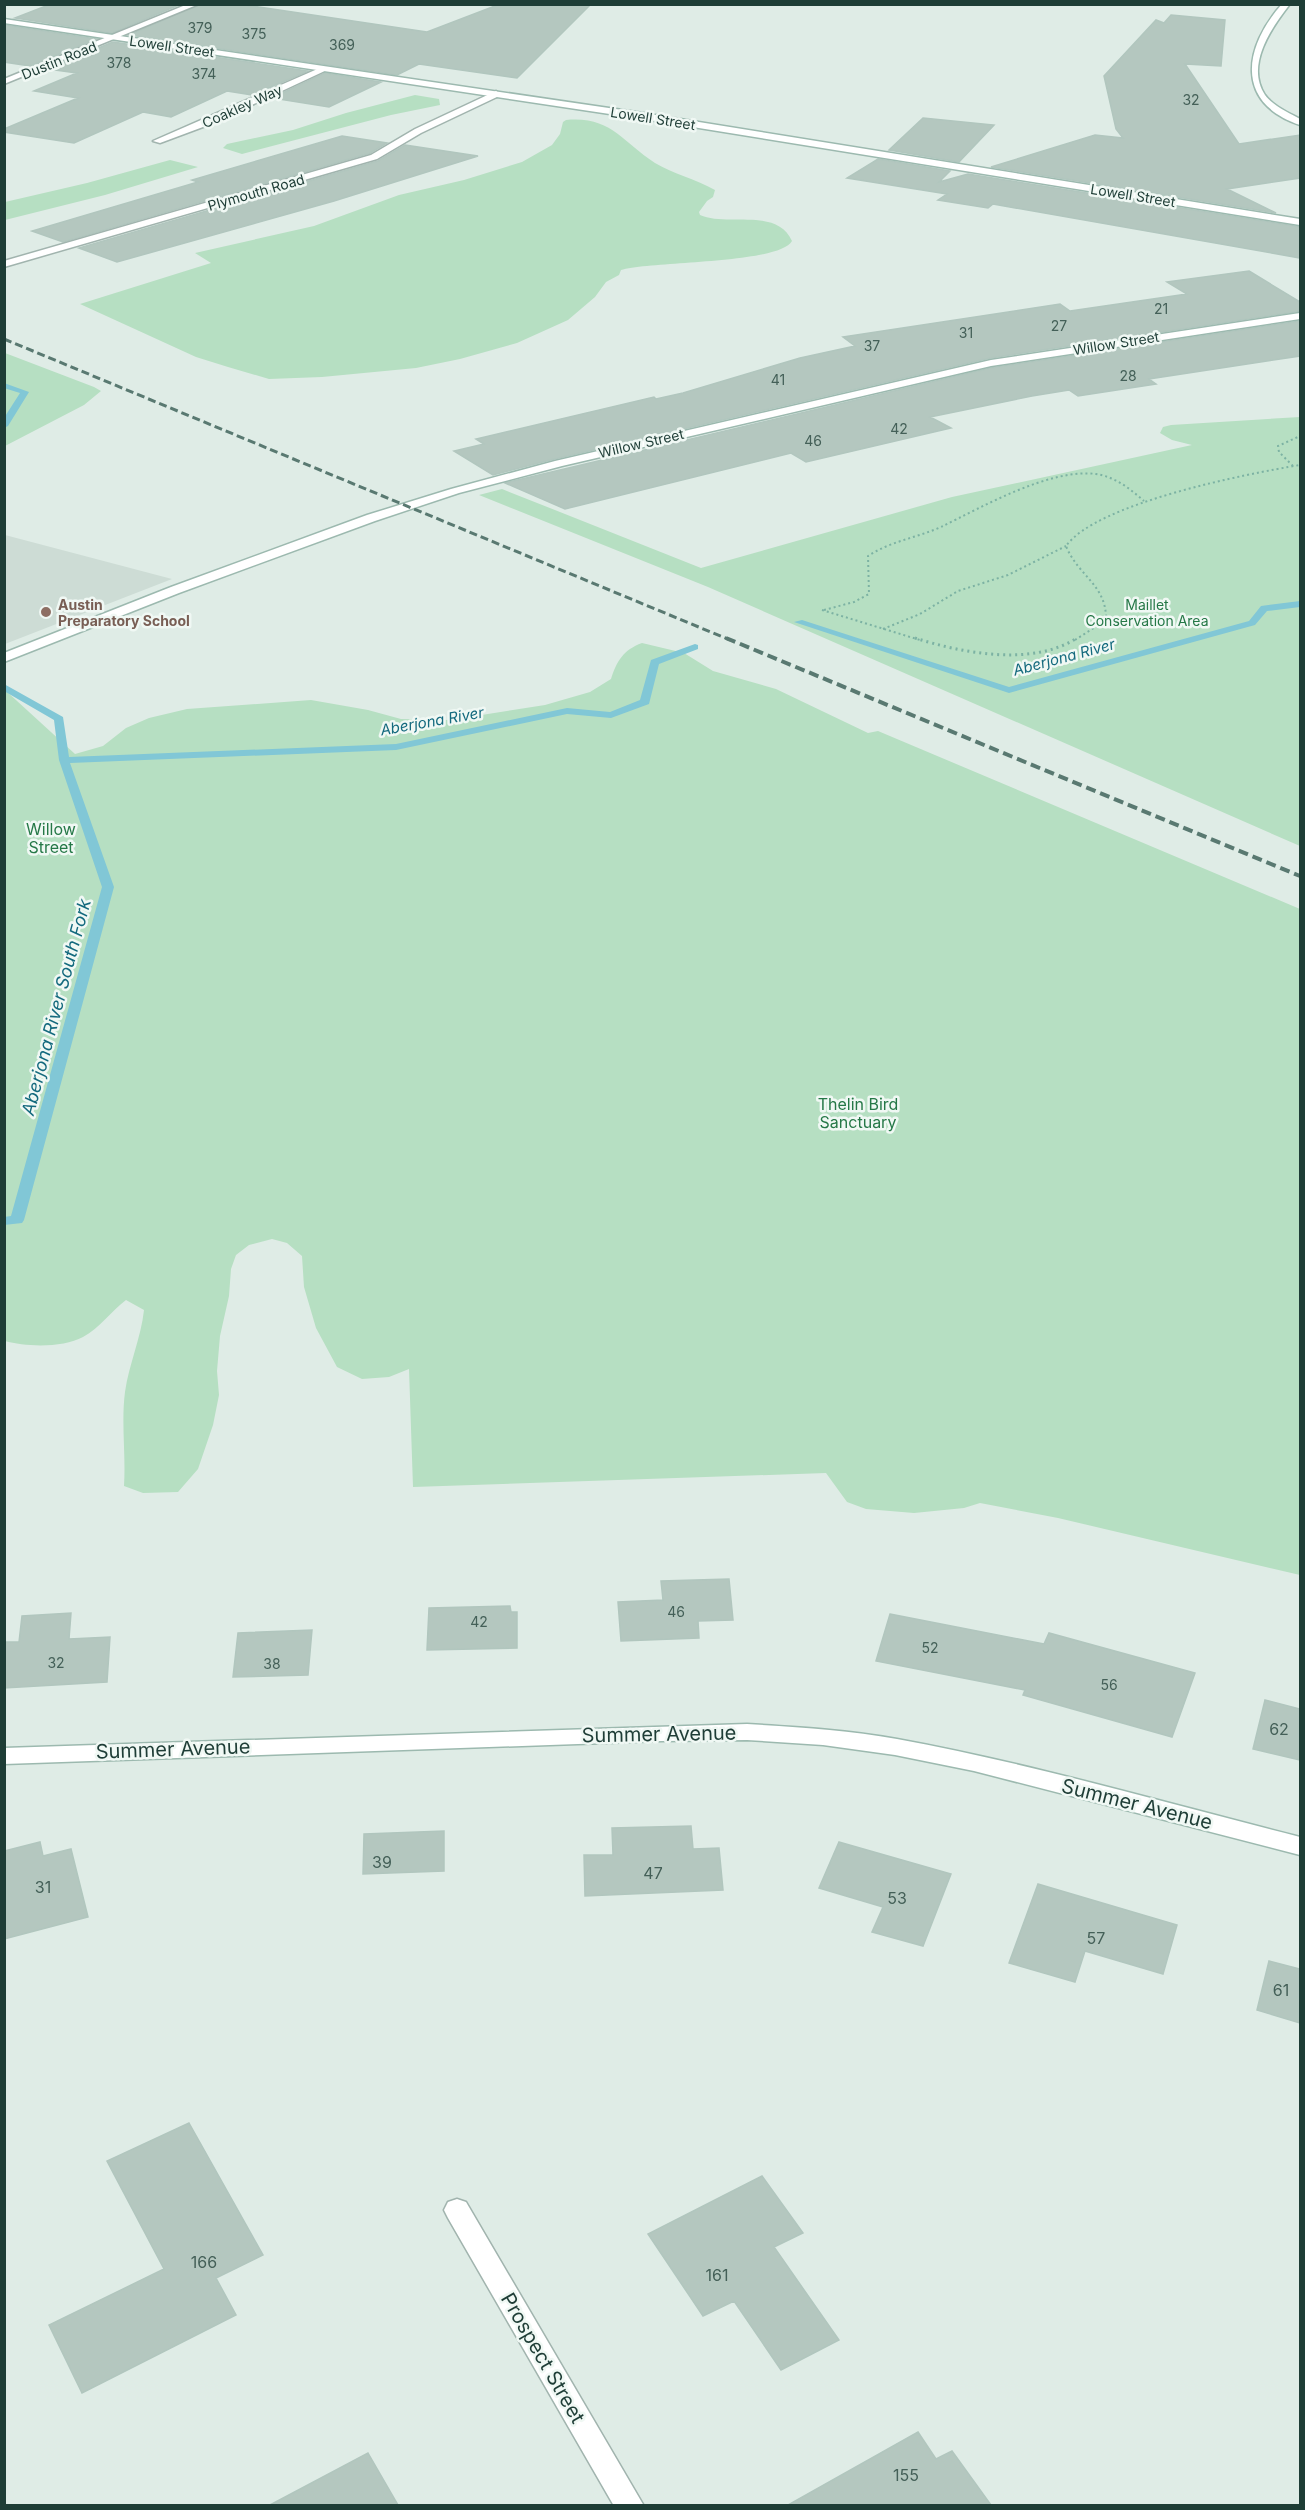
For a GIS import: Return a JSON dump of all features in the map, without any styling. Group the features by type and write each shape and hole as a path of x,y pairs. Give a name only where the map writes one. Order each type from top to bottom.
{"main road":[{"name":"Dustin Road","path":"4,82 196,4"},
{"path":"1287,4 1265,32 1259,47 1256,80 1258,90 1267,101 1300,122"},
{"name":"Lowell Street","path":"4,21 496,94 1300,222"},
{"name":"Coakley Way","path":"157,141 208,122 325,69"},
{"name":"Plymouth Road","path":"4,264 374,157 418,131 496,94"},
{"name":"Willow Street","path":"4,658 327,533 418,502 559,463 874,388 991,363 1300,316"},
{"name":"Summer Avenue","path":"4,1756 662,1733 747,1732 823,1737 895,1747 974,1763 1300,1846"},
{"name":"Prospect Street","path":"457,2210 630,2505"}],"path":[{"path":"1293,466 1279,452 1278,446 1300,436"},
{"path":"883,629 920,614 958,591 1008,575 1066,546 1074,536 1087,527 1144,501 1300,465"},
{"path":"1066,546 1070,559 1080,572 1098,585 1108,608 1106,620 1090,633 1065,644 1036,652 1001,656 940,647 822,610 854,602 869,594 870,576 866,569 868,556 885,545 938,528 994,499 1068,474 1097,474 1125,485 1144,501"}],"shaded area":[{"name":"Austin Preparatory School","path":"5,535 172,579 5,644"}],"green space":[{"path":"415,95 439,99 440,105 391,115 242,154 223,148 227,144 293,130"},
{"path":"566,120 594,122 605,126 655,163 715,190 713,197 699,212 700,215 775,224 785,231 792,241 782,248 764,254 621,270 619,275 606,282 595,297 568,320 517,343 460,359 416,368 322,377 269,379 228,367 196,357 80,304 211,263 195,253 314,226 399,195 464,180 522,162 552,145"},
{"path":"170,160 198,167 105,195 5,220 5,202 87,183"},
{"path":"5,353 101,391 84,405 5,446"},
{"name":"Maillet Conservation Area","path":"1300,417 1300,846 708,587 479,495 502,489 701,568 952,497 1192,445 1172,440 1160,433 1163,427"},
{"name":"Thelin Bird Sanctuary","path":"642,643 684,653 713,671 776,689 868,733 878,731 1300,909 1300,1575 1058,1518 980,1503 964,1508 914,1513 866,1509 847,1502 826,1473 413,1487 409,1369 389,1377 362,1379 337,1367 316,1328 304,1287 302,1256 287,1243 272,1239 249,1245 236,1255 231,1269 229,1296 220,1336 217,1371 219,1395 213,1425 198,1469 178,1492 143,1493 124,1486 125,1392 144,1310 126,1300 89,1333 75,1341 55,1345 34,1345 5,1341 5,690 75,754 103,746 126,728 149,718 187,709 311,700 368,710 401,719 450,720 545,705 590,692 611,679 622,657 630,649"}],"building":[{"path":"51,4 181,4 112,33 15,18"},
{"path":"201,4 239,4 427,32 500,4 591,4 517,78 419,64 397,75 129,35"},
{"path":"1171,15 1225,20 1221,66 1185,64 1239,144 1300,135 1300,178 1227,189 1276,213 991,167 1095,135 1123,138 1116,129 1104,76 1156,20 1164,23"},
{"path":"4,25 96,39 30,66 4,62"},
{"path":"113,42 308,71 252,95 227,91 171,117 143,112 74,143 4,132 4,129 78,98 34,91 77,73 47,69"},
{"path":"325,73 381,82 329,107 272,98"},
{"path":"923,118 994,125 959,162 889,150"},
{"path":"342,136 387,143 370,153 63,242 32,231 198,182 192,180"},
{"path":"405,145 478,156 334,201 117,262 79,248 378,161"},
{"path":"878,159 950,171 939,182 968,174 1300,227 1300,258 993,204 988,208 938,200 947,194 847,178"},
{"path":"1249,271 1300,302 1300,311 990,358 493,475 454,451 484,444 476,439 654,397 656,399 683,393 800,358 855,346 843,337 1060,304 1070,311 1187,294 1167,282"},
{"path":"1300,321 1300,356 1149,379 1156,384 1078,396 1069,390 930,417 951,428 806,462 791,453 565,509 505,483 991,368"},
{"path":"729,1579 733,1620 698,1621 699,1638 621,1641 618,1602 663,1600 661,1581"},
{"path":"510,1606 511,1612 517,1612 517,1648 427,1650 429,1608"},
{"path":"71,1613 69,1639 110,1637 107,1682 4,1688 4,1642 19,1642 22,1616"},
{"path":"890,1614 1044,1644 1049,1633 1195,1673 1172,1737 1023,1695 1025,1690 876,1661"},
{"path":"312,1630 308,1675 233,1677 238,1633"},
{"path":"1265,1700 1300,1709 1300,1760 1253,1749"},
{"path":"691,1826 693,1849 719,1848 723,1890 585,1896 584,1855 613,1855 612,1828"},
{"path":"444,1831 444,1871 363,1874 364,1834"},
{"path":"40,1842 43,1856 71,1849 88,1917 4,1939 4,1851"},
{"path":"839,1842 951,1874 923,1946 872,1932 883,1907 819,1888"},
{"path":"1038,1884 1177,1925 1163,1974 1085,1951 1075,1982 1009,1963"},
{"path":"1269,1961 1300,1969 1300,2023 1257,2010"},
{"path":"189,2123 263,2255 216,2278 236,2315 82,2393 49,2325 164,2269 107,2161"},
{"path":"762,2176 803,2233 774,2247 839,2340 781,2370 734,2301 703,2316 648,2234"},
{"path":"918,2432 936,2459 952,2451 991,2505 788,2505"},
{"path":"368,2453 398,2505 270,2505"}],"waterway":[{"path":"4,385 25,392 4,426"},
{"name":"Aberjona River","path":"799,622 1009,690 1252,623 1264,608 1300,604"},
{"name":"Aberjona River","path":"64,760 396,747 567,711 611,715 645,702 654,662 695,647"},
{"path":"4,687 59,719 64,760"},
{"name":"Aberjona River South Fork","path":"4,1221 17,1220 108,887 64,760"}],"railway":[{"path":"4,339 730,640"},
{"path":"726,638 1300,876"}],"place":[{"name":"Austin Preparatory School","path":"46,612"}]}
